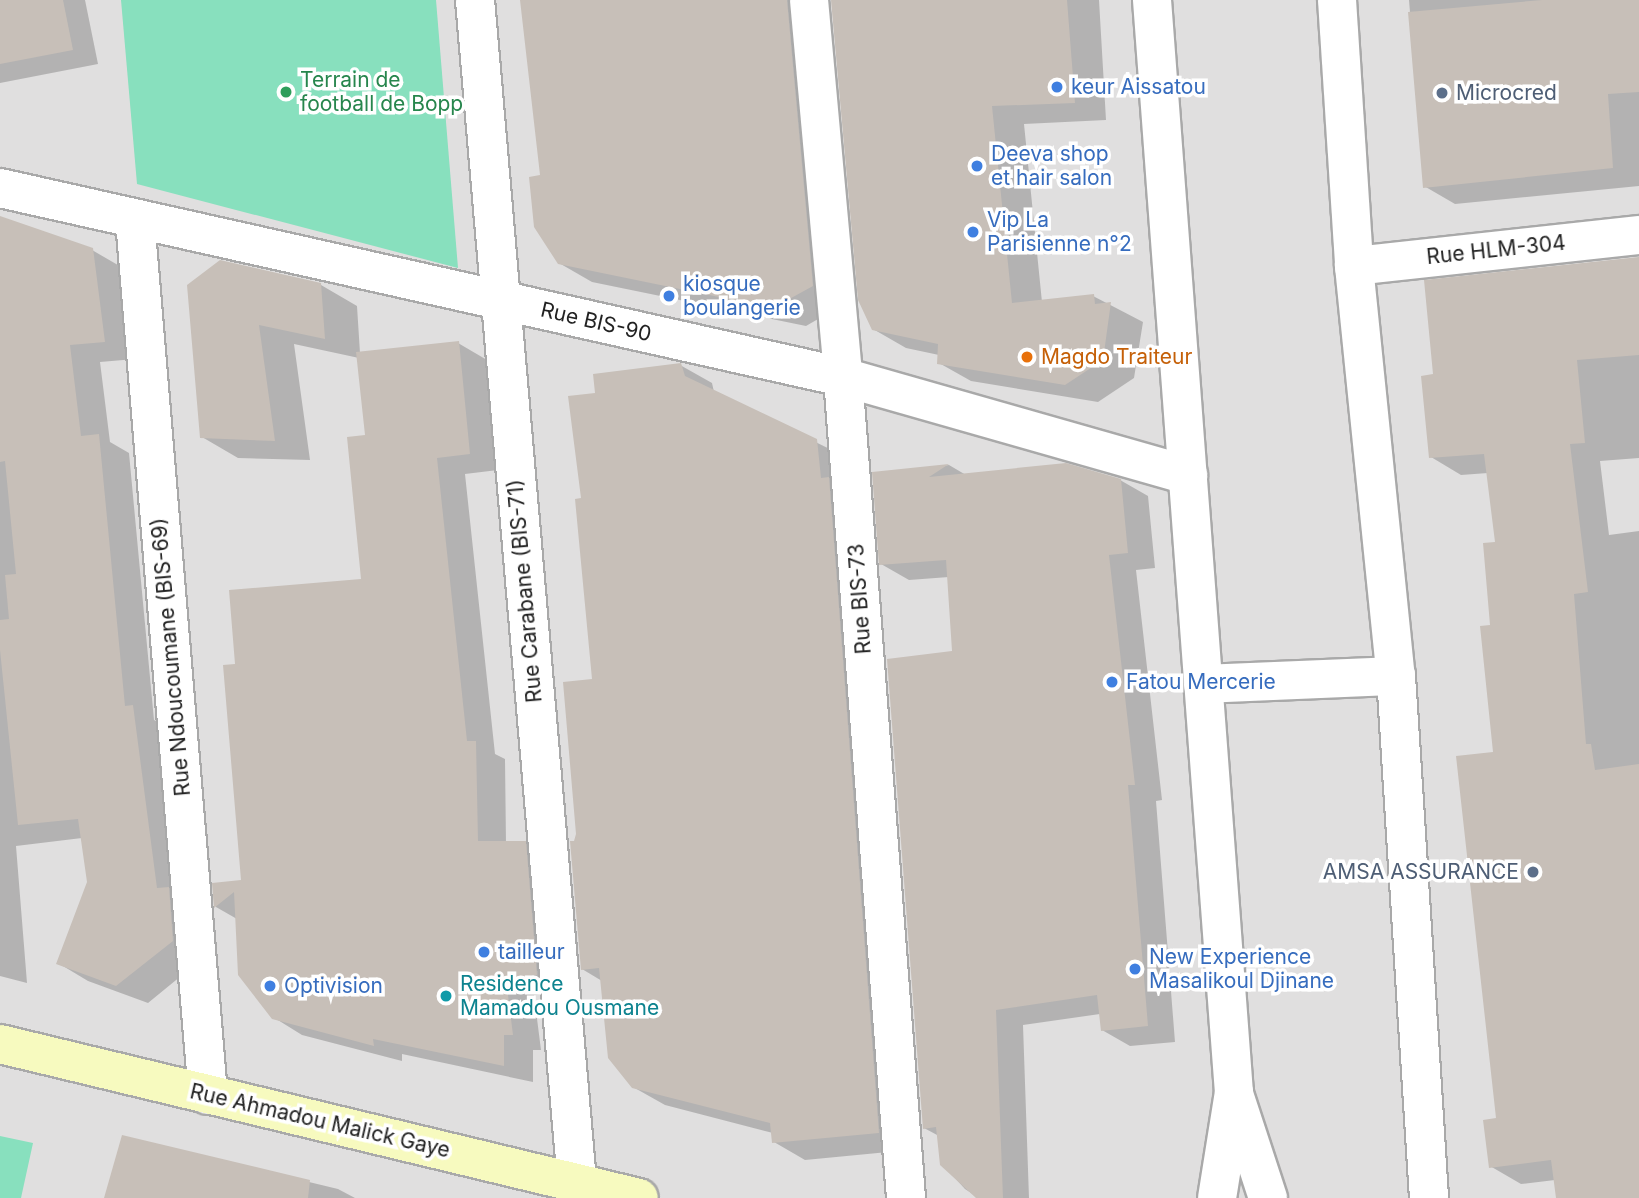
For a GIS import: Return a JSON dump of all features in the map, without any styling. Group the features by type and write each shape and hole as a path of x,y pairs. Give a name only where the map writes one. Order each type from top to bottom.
{"main road":[{"name":"Rue Ahmadou Malick Gaye","path":"0,1044 639,1198"}],"street":[{"name":"Rue Carabane (BIS-71)","path":"475,0 577,1182"},
{"name":"Rue BIS-73","path":"809,0 843,377 906,1198"},
{"path":"1152,0 1234,1092 1268,1198"},
{"path":"1337,0 1354,266 1395,677 1429,1198"},
{"name":"Rue BIS-90","path":"0,188 843,377 1188,475"},
{"name":"Rue Ndoucoumane (BIS-69)","path":"135,219 208,1094"},
{"name":"Rue HLM-304","path":"1354,266 1639,235"},
{"path":"1203,684 1395,677"},
{"path":"1217,1198 1234,1092"}],"shaded area":[{"path":"0,0 1639,0 1639,1198 0,1198"}],"green space":[{"name":"Terrain de football de Bopp","path":"121,0 436,0 458,268 137,184"},
{"path":"0,1136 33,1143 21,1198 0,1198"}],"building":[{"path":"0,0 63,0 73,50 0,64"},
{"path":"520,0 787,0 813,286 773,308 558,264 534,227 529,177 540,175"},
{"path":"831,0 1067,0 1075,103 992,106 1012,303 1094,294 1095,304 1111,302 1103,360 1065,385 937,364 938,344 872,330 858,300"},
{"path":"1542,0 1639,0 1639,92 1608,94 1613,168 1423,188 1408,12"},
{"path":"0,216 93,248 105,342 70,345 81,436 99,434 125,706 133,705 157,888 169,887 173,941 116,986 56,964 87,882 78,819 18,825 0,650 0,620 9,619 5,575 16,574 5,461 0,462"},
{"path":"1639,257 1639,355 1577,360 1585,443 1570,444 1588,592 1574,594 1586,744 1591,744 1595,770 1639,764 1639,1198 1556,1198 1551,1160 1489,1168 1483,1120 1496,1118 1456,756 1493,752 1480,626 1490,625 1483,543 1495,542 1484,454 1429,458 1421,376 1433,374 1424,280"},
{"path":"220,260 321,283 325,339 259,325 275,441 200,438 187,285"},
{"path":"459,341 470,454 437,458 467,741 476,741 478,841 526,841 537,975 506,979 513,1035 504,1035 504,1066 373,1039 374,1046 272,1019 238,975 234,892 214,908 212,883 241,880 223,665 235,664 229,590 361,579 347,437 365,435 356,352"},
{"path":"681,363 685,376 817,439 821,478 829,477 879,1133 772,1143 770,1123 632,1088 608,1058 599,968 581,970 570,841 574,841 576,834 563,682 592,679 575,499 581,498 568,396 595,393 593,374"},
{"path":"1066,463 1121,479 1128,553 1109,555 1135,785 1128,785 1148,1026 1101,1031 1097,995 996,1010 1003,1198 976,1198 940,1165 936,1127 923,1129 887,659 952,651 946,560 879,565 872,472 949,464 929,477"},
{"path":"122,1135 310,1180 308,1198 104,1198"}],"place":[{"name":"keur Aissatou","path":"1057,87"},
{"name":"Terrain de football de Bopp","path":"286,92"},
{"name":"Microcred","path":"1442,93"},
{"name":"Deeva shop et hair salon","path":"977,166"},
{"name":"Vip La Parisienne n°2","path":"973,232"},
{"name":"kiosque boulangerie","path":"669,296"},
{"name":"Magdo Traiteur","path":"1027,357"},
{"name":"Fatou Mercerie","path":"1112,682"},
{"name":"AMSA ASSURANCE","path":"1533,872"},
{"name":"tailleur","path":"484,952"},
{"name":"New Experience Masalikoul Djinane","path":"1135,969"},
{"name":"Optivision","path":"270,986"},
{"name":"Residence Mamadou Ousmane","path":"446,996"}]}
